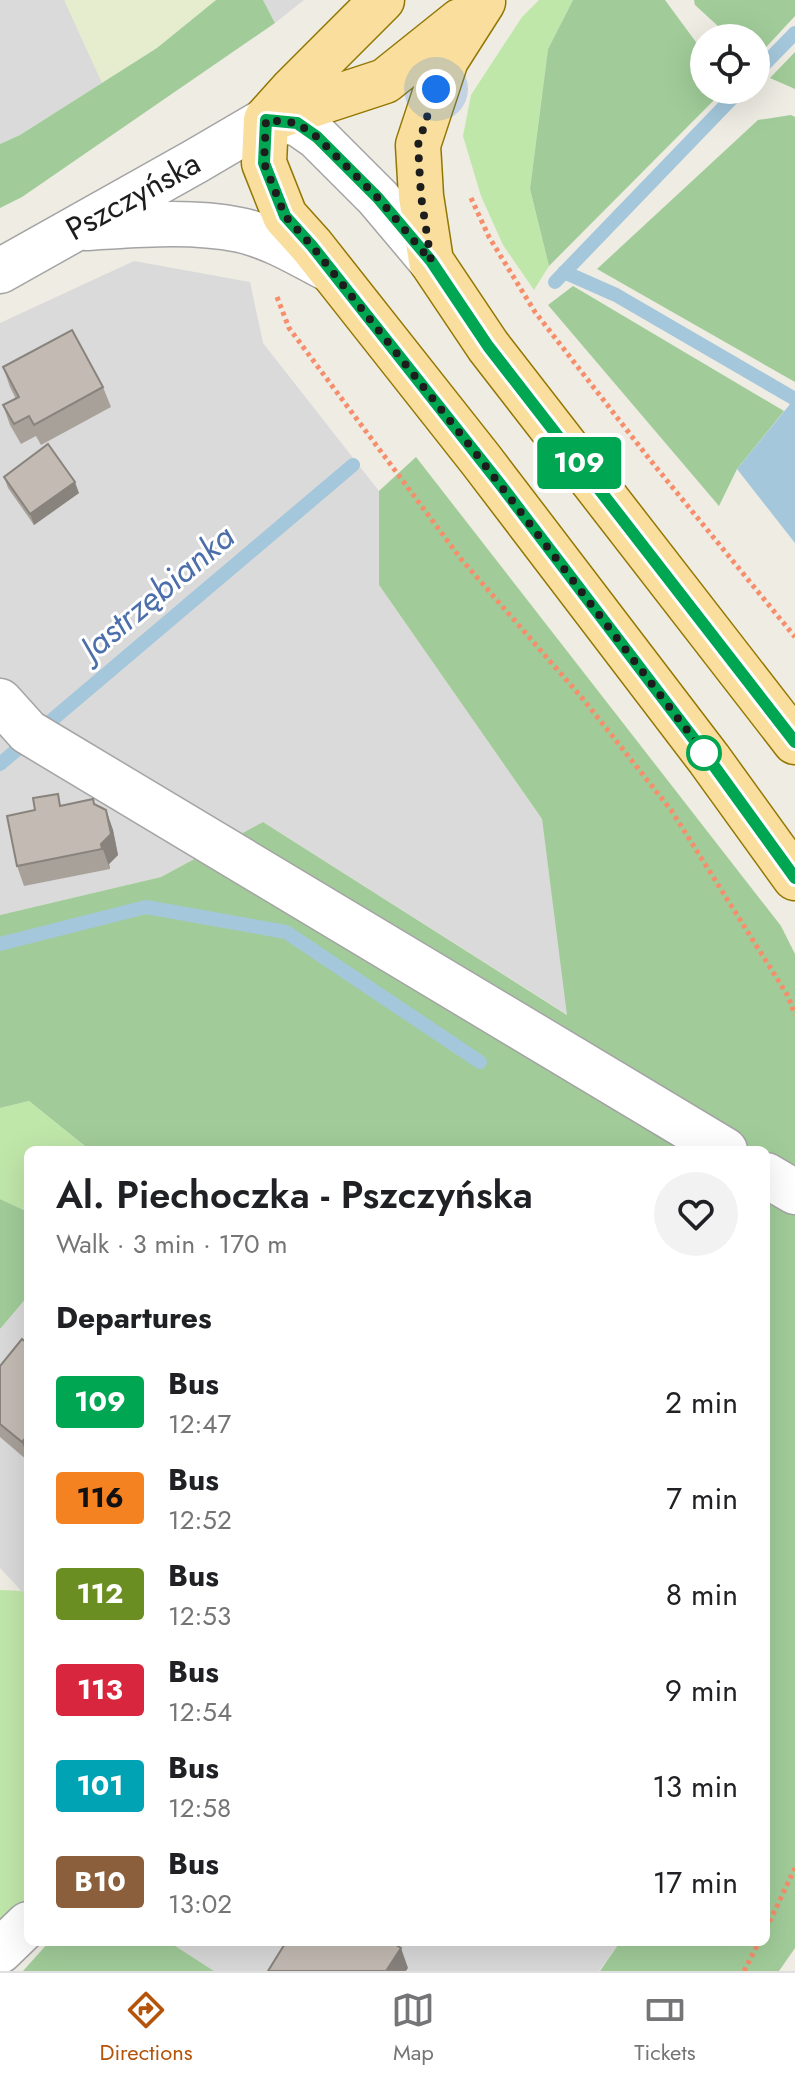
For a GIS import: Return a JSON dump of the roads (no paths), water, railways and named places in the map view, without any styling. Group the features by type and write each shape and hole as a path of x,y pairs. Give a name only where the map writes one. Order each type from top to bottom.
{"main road":[{"name":"Pszczyńska","path":"266,120 382,0"},
{"name":"Pszczyńska","path":"266,120 385,81 484,1"},
{"path":"484,1 446,60 418,145 421,196 431,261 488,346 795,742"},
{"path":"266,120 264,163 285,216 490,472 709,759 795,878"}],"street":[{"name":"Pszczyńska","path":"0,271 266,120"},
{"path":"266,120 297,123 317,137 378,198 431,261"},
{"path":"73,229 172,223 241,231 280,243 330,270"},
{"path":"12,715 718,1146"},
{"path":"770,1177 795,1192"},
{"path":"0,1951 24,1928"}],"water":[{"path":"795,398 795,543 737,469"}],"waterway":[{"name":"Jastrzębianka","path":"770,59 795,33"},
{"name":"Jastrzębianka","path":"555,282 727,104"},
{"path":"564,272 616,295 795,399"},
{"name":"Jastrzębianka","path":"0,764 353,465"},
{"path":"0,944 146,907 286,932 480,1062"}]}
